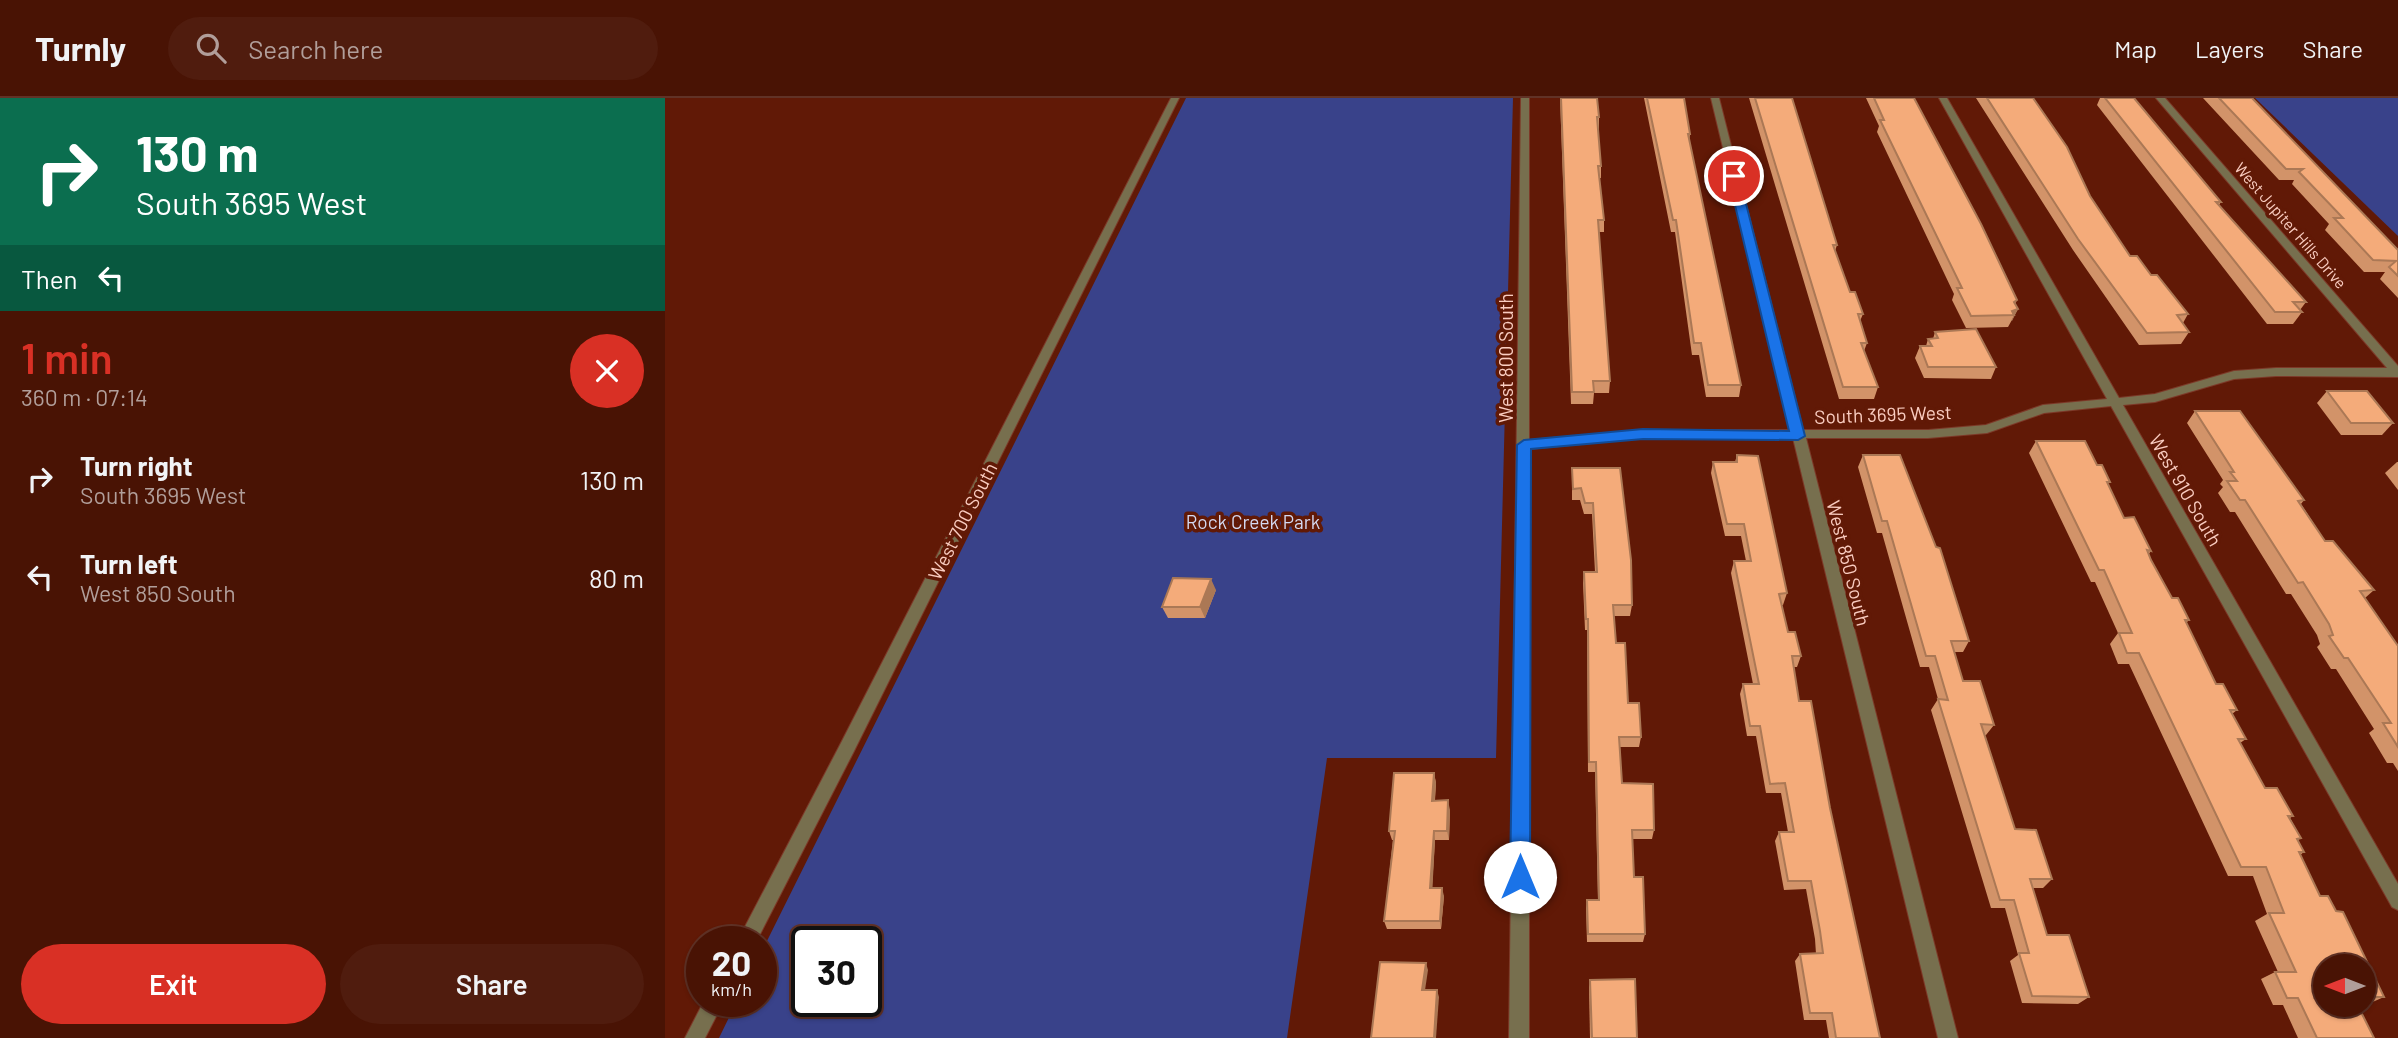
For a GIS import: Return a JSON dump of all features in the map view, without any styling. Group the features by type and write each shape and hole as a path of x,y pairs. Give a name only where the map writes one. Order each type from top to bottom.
{"street":[{"name":"West 700 South","path":"754,926 1175,98"},
{"name":"West 800 South","path":"1519,1038 1525,98"},
{"name":"West 850 South","path":"1715,98 1948,1038"},
{"name":"West 910 South","path":"1943,98 2398,901"},
{"name":"West Jupiter Hills Drive","path":"2160,98 2398,373"},
{"name":"South 3695 West","path":"1524,445 1643,434 1928,435 1987,429 2043,409 2155,398 2234,375 2276,372 2398,373"},
{"path":"695,1038 706,1017"}],"green space":[{"name":"Rock Creek Park","path":"1186,98 1513,98 1496,758 1327,758 1287,1038 719,1038 729,1017 777,1017 777,926 774,926"},
{"path":"2255,98 2398,98 2398,236"}],"building":[{"path":"1561,98 1597,98 1601,166 1598,166 1604,220 1598,220 1610,381 1593,381 1594,392 1572,392"},
{"path":"1647,98 1684,98 1688,134 1741,385 1708,385 1701,343 1694,343 1676,220 1673,220"},
{"path":"1755,98 1792,98 1837,245 1833,245 1850,292 1855,292 1863,314 1858,314 1867,343 1861,343 1878,387 1843,387"},
{"path":"1874,98 1914,98 1981,224 2017,300 2014,302 2018,309 2012,311 2014,315 1971,316 1957,288 1962,288 1880,120 1884,120"},
{"path":"1987,98 2033,98 2067,147 2090,196 2130,256 2137,256 2151,275 2157,275 2188,314 2177,315 2189,332 2147,333 2078,239"},
{"path":"2105,98 2134,98 2221,202 2216,202 2306,302 2293,302 2302,312 2275,312"},
{"path":"2219,98 2252,98 2398,250 2398,276 2389,267 2396,261 2373,260 2334,218 2343,218 2299,172 2303,169 2286,169"},
{"path":"1976,329 1996,367 1928,367 1920,346 1932,346 1928,339 1938,338 1935,332"},
{"path":"2327,391 2367,391 2393,423 2351,423"},
{"path":"2195,411 2240,411 2304,500 2298,501 2325,541 2333,541 2374,590 2360,591 2398,646 2398,747 2383,723 2391,723 2348,658 2344,658 2329,636 2333,635 2329,624 2303,582 2298,583 2245,500 2240,500 2227,481 2237,481 2230,472 2234,472"},
{"path":"2036,441 2085,441 2097,465 2102,465 2124,518 2134,517 2151,551 2147,550 2151,560 2172,598 2178,598 2189,620 2185,620 2216,684 2223,684 2237,710 2230,710 2246,739 2238,739 2265,788 2277,788 2293,816 2288,816 2301,838 2297,839 2304,852 2299,852 2320,896 2328,896 2336,911 2343,912 2363,954 2313,954 2313,1017 2364,1017 2374,1038 2317,1038 2298,998 2287,998 2275,972 2296,972 2269,913 2284,913 2266,867 2241,867 2139,653 2127,653 2119,633 2132,633 2104,570 2099,570"},
{"path":"1737,455 1758,456 1787,593 1779,594 1788,632 1795,632 1801,656 1792,656 1799,701 1811,701 1830,808 1880,1038 1836,1038 1832,1013 1810,1013 1800,954 1823,953 1820,931 1811,881 1788,881 1779,832 1794,832 1785,783 1770,784 1760,726 1750,726 1743,684 1759,684 1734,561 1751,561 1744,524 1727,524 1713,462 1737,462"},
{"path":"1863,455 1900,455 1936,547 1940,548 1969,641 1951,641 1963,681 1980,681 1994,725 1981,724 2015,829 2036,830 2052,879 2030,879 2047,935 2069,935 2089,997 2032,996 2019,953 2029,953 2014,900 2000,900 1938,699 1948,700 1935,656 1926,656 1887,521 1882,521"},
{"path":"1572,468 1620,468 1631,560 1632,605 1613,605 1616,643 1625,643 1628,703 1639,703 1641,737 1619,737 1622,783 1653,784 1654,830 1632,830 1634,877 1643,877 1645,934 1588,934 1587,900 1599,900 1596,762 1589,762 1588,619 1584,572 1597,572 1593,503 1585,503 1581,488 1573,489"},
{"path":"1173,578 1211,579 1200,607 1162,607"},
{"path":"1394,773 1434,773 1432,801 1448,800 1447,831 1434,831 1430,888 1442,888 1440,921 1384,921 1395,831 1389,831"},
{"path":"1380,962 1426,963 1422,990 1437,990 1434,1038 1371,1038"},
{"path":"1635,979 1637,1038 1592,1038 1590,980"},
{"path":"2377,982 2384,997 2377,997"}],"route":[{"path":"1520,877 1524,445 1643,434 1798,436 1734,176"}]}
